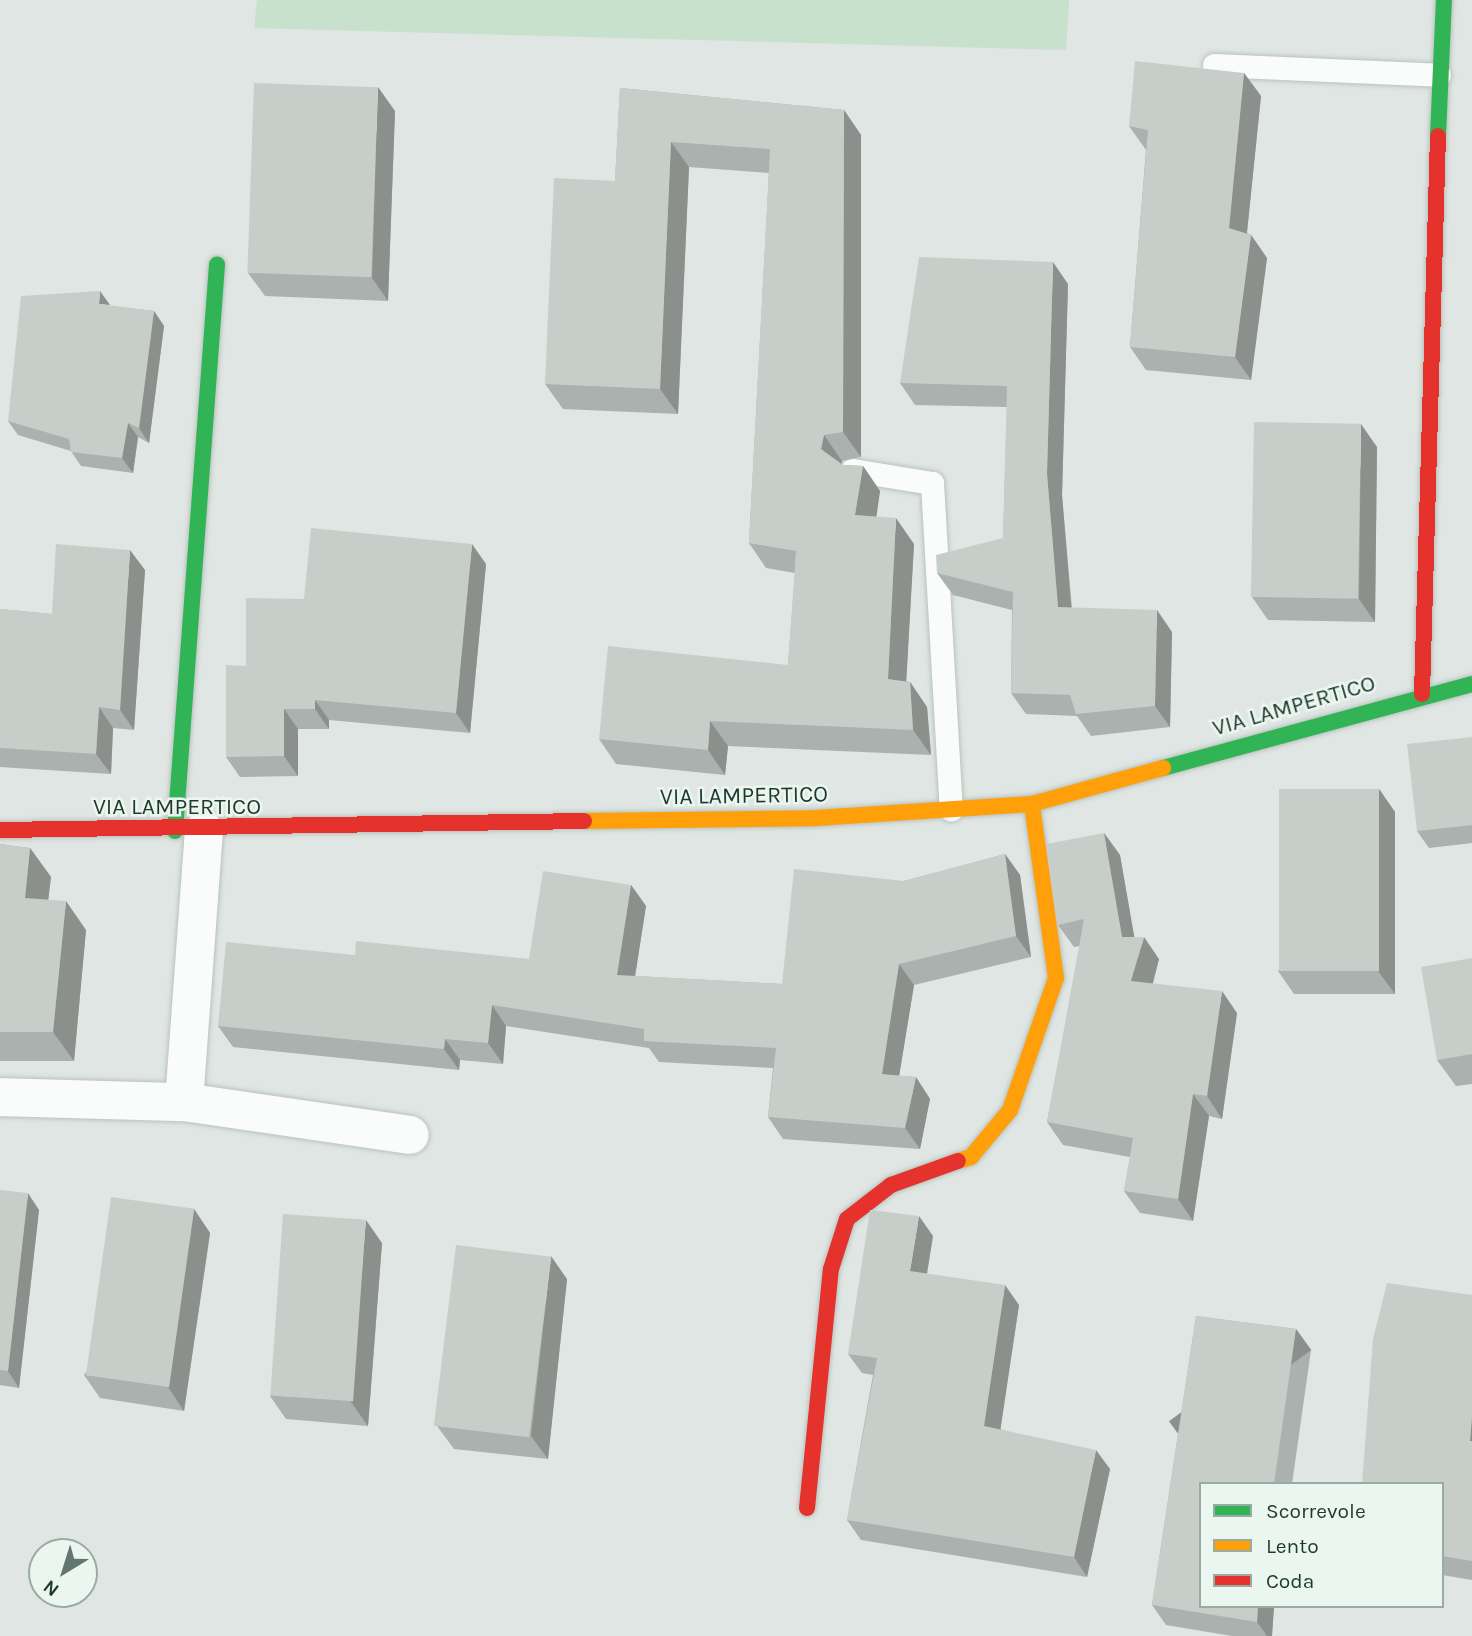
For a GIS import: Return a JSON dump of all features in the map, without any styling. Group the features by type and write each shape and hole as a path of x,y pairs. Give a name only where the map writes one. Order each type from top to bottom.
{"street":[{"path":"1422,694 1439,75 1444,0"},
{"path":"184,1102 190,831 217,265"},
{"name":"VIA LAMPERTICO","path":"0,830 190,831 816,818 1032,804 1422,694 1472,684"},
{"path":"807,1508 831,1269 848,1219 891,1185 971,1157 1010,1110 1043,1023 1056,978 1032,804"},
{"path":"0,1097 184,1102 410,1135"}],"lane":[{"path":"1214,65 1439,75"},
{"path":"852,470 932,484 951,810"}],"green space":[{"path":"257,0 1069,0 1066,50 254,28"}],"building":[{"path":"1135,61 1244,73 1229,228 1251,235 1235,357 1130,347 1148,130 1129,126"},
{"path":"254,83 378,87 371,277 247,273"},
{"path":"620,88 844,110 843,432 824,435 821,449 843,465 863,466 855,515 896,518 888,679 910,682 913,730 710,721 708,750 599,739 608,646 788,665 796,551 749,543 770,149 671,142 660,389 545,384 554,178 615,181"},
{"path":"919,257 1053,262 1047,474 1058,607 1157,610 1155,706 1076,714 1070,695 1011,693 1013,592 937,573 936,555 1003,538 1007,386 900,383"},
{"path":"100,291 99,304 154,311 139,428 128,423 122,458 71,452 69,439 8,421 21,296"},
{"path":"1254,422 1361,424 1358,599 1251,597"},
{"path":"311,528 472,544 456,713 315,700 315,709 284,709 284,756 226,757 226,665 246,666 246,598 304,599"},
{"path":"56,544 130,550 120,710 99,707 96,754 0,748 0,609 52,614"},
{"path":"1472,737 1472,825 1417,831 1407,744"},
{"path":"1279,789 1379,789 1379,971 1279,971"},
{"path":"1104,833 1122,937 1144,937 1131,981 1222,991 1207,1096 1193,1094 1178,1199 1124,1191 1133,1138 1047,1122 1084,919 1058,925 1047,844"},
{"path":"0,844 30,848 25,898 66,901 53,1032 0,1032"},
{"path":"1005,854 1016,936 899,964 882,1074 916,1077 905,1128 768,1117 776,1048 644,1041 644,1029 492,1005 488,1043 445,1039 444,1049 218,1026 226,942 355,955 356,941 529,959 543,871 631,885 617,975 782,984 794,869 904,881"},
{"path":"1472,958 1472,1054 1437,1060 1421,967"},
{"path":"0,1190 28,1193 8,1371 0,1370"},
{"path":"111,1197 194,1209 169,1387 86,1375"},
{"path":"870,1210 919,1216 910,1271 1005,1285 984,1426 1096,1450 1074,1557 847,1520 877,1358 848,1354"},
{"path":"283,1214 366,1220 353,1401 270,1396"},
{"path":"456,1245 551,1257 529,1437 434,1426"},
{"path":"1387,1283 1472,1295 1472,1561 1444,1556 1444,1482 1362,1482 1373,1339"},
{"path":"1196,1316 1296,1329 1274,1482 1199,1482 1199,1608 1258,1608 1257,1622 1152,1605"}],"traffic: fast":[{"path":"1438,136 1444,0"},
{"path":"175,831 217,265"},
{"path":"1163,768 1472,684"}],"traffic: slow":[{"path":"584,821 816,818 1032,804 1163,768"},
{"path":"958,1161 971,1157 1010,1110 1056,978 1032,804"}],"traffic: jam":[{"path":"1422,694 1438,136"},
{"path":"0,830 584,821"},
{"path":"807,1508 831,1269 847,1219 891,1185 958,1161"}]}
